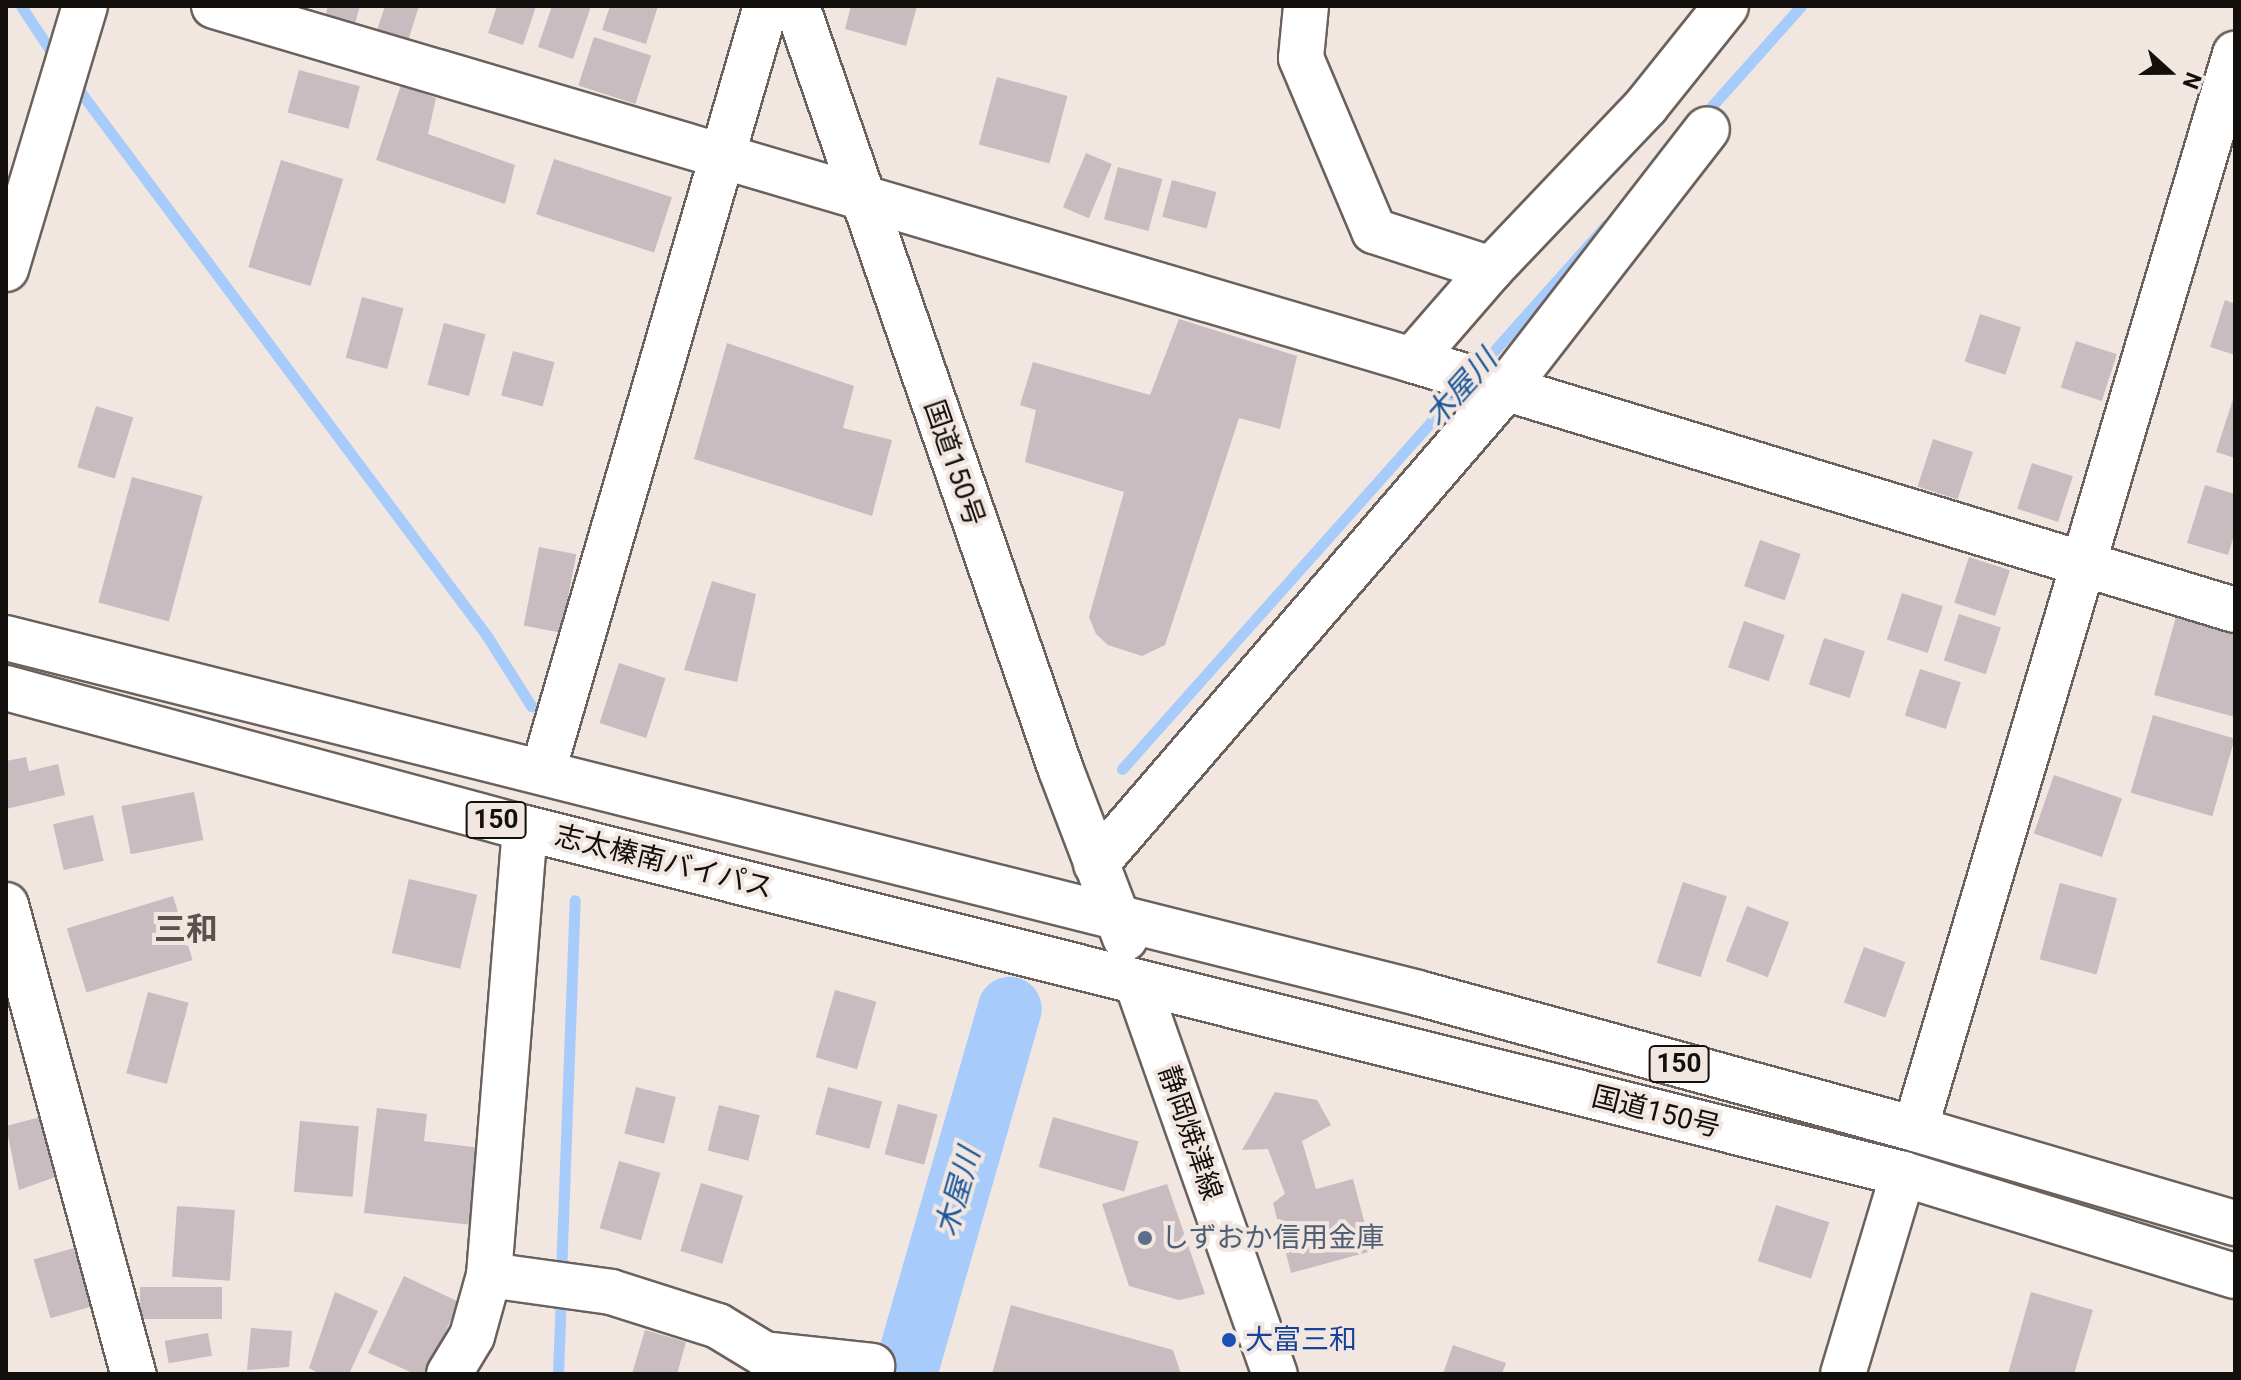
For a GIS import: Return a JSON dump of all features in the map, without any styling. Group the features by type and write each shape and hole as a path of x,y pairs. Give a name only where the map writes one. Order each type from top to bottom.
{"main road":[{"path":"6,269 85,6"},
{"path":"214,6 723,159 1412,360 1504,391 2235,610"},
{"path":"543,771 766,6"},
{"name":"国道150号","path":"797,6 861,197 1096,864 1119,918 1137,983 1903,1174 2235,1276"},
{"path":"1306,6 1301,58 1374,231 1491,269"},
{"path":"1412,360 1491,269 1646,106 1726,6"},
{"path":"1915,1129 2235,54"},
{"path":"1096,864 1504,391 1707,129"},
{"name":"志太榛南バイパス","path":"6,638 1119,918"},
{"name":"志太榛南バイパス","path":"6,688 525,828 1137,983"},
{"path":"449,1374 472,1336 489,1275 525,828"},
{"path":"6,905 133,1374"},
{"name":"国道150号","path":"1119,918 1418,993 1915,1129 2235,1223"},
{"name":"静岡焼津線","path":"1137,983 1275,1374"},
{"path":"1843,1374 1903,1174"},
{"path":"489,1275 611,1292 718,1326 764,1354 872,1366"}],"building":[{"path":"328,6 360,6 353,31 324,22"},
{"path":"385,6 419,6 408,41 377,30"},
{"path":"497,6 536,6 523,45 488,33"},
{"path":"552,6 591,6 573,59 538,47"},
{"path":"610,6 658,6 646,44 602,30"},
{"path":"851,6 917,6 906,46 845,29"},
{"path":"594,37 651,56 635,104 578,86"},
{"path":"299,70 360,86 348,129 288,113"},
{"path":"997,77 1068,96 1049,164 979,145"},
{"path":"401,85 436,98 428,134 515,165 505,204 376,160"},
{"path":"1086,153 1112,164 1089,218 1063,207"},
{"path":"554,159 672,197 654,252 536,214"},
{"path":"281,160 343,179 310,286 248,267"},
{"path":"1118,167 1162,179 1148,231 1104,219"},
{"path":"1172,180 1216,192 1207,229 1162,217"},
{"path":"362,297 404,308 387,369 346,358"},
{"path":"2225,300 2235,304 2235,355 2210,347"},
{"path":"1980,314 2021,327 2005,375 1965,362"},
{"path":"1179,319 1297,356 1280,429 1239,418 1165,645 1142,656 1108,645 1096,634 1089,617 1124,492 1025,462 1036,410 1020,405 1033,362 1150,395"},
{"path":"444,323 486,334 469,396 427,385"},
{"path":"2076,341 2117,354 2102,401 2061,388"},
{"path":"727,343 854,386 843,428 892,440 872,516 694,459"},
{"path":"513,351 555,362 543,407 501,395"},
{"path":"2235,393 2235,458 2216,452"},
{"path":"96,406 133,417 115,479 77,467"},
{"path":"1933,439 1973,452 1957,500 1918,487"},
{"path":"2032,463 2073,476 2058,522 2017,509"},
{"path":"132,477 203,496 169,621 98,603"},
{"path":"2205,485 2235,494 2235,532 2228,555 2187,543"},
{"path":"1760,540 1801,554 1785,600 1744,586"},
{"path":"539,547 576,554 561,633 524,626"},
{"path":"1969,557 2010,570 1995,616 1954,603"},
{"path":"712,581 756,594 737,682 684,670"},
{"path":"1902,593 1943,606 1928,653 1887,640"},
{"path":"1959,614 2001,628 1986,674 1944,661"},
{"path":"2176,617 2235,634 2235,717 2154,695"},
{"path":"1744,621 1785,635 1769,681 1728,667"},
{"path":"1824,638 1865,651 1850,698 1809,685"},
{"path":"619,663 666,678 646,738 600,723"},
{"path":"1920,669 1961,682 1946,729 1905,716"},
{"path":"2153,715 2235,738 2212,816 2131,793"},
{"path":"26,757 29,771 58,764 65,795 6,809 6,761"},
{"path":"2054,775 2122,798 2102,857 2034,834"},
{"path":"194,792 203,840 131,854 121,806"},
{"path":"93,815 104,861 64,870 53,824"},
{"path":"409,879 477,895 460,969 392,953"},
{"path":"1683,882 1727,896 1700,977 1657,963"},
{"path":"2060,883 2117,898 2097,975 2040,959"},
{"path":"173,896 193,960 86,993 67,928"},
{"path":"1747,906 1789,922 1768,977 1726,961"},
{"path":"1864,947 1905,962 1885,1017 1844,1002"},
{"path":"835,990 876,1002 857,1069 816,1057"},
{"path":"148,992 189,1003 167,1084 126,1073"},
{"path":"636,1087 676,1097 664,1143 624,1134"},
{"path":"828,1087 882,1101 869,1149 815,1134"},
{"path":"1275,1092 1317,1100 1331,1125 1302,1141 1316,1189 1353,1179 1372,1251 1291,1273 1273,1203 1285,1194 1268,1149 1242,1150"},
{"path":"898,1104 938,1115 924,1165 885,1154"},
{"path":"719,1105 760,1115 748,1161 708,1151"},
{"path":"377,1108 427,1114 424,1141 481,1148 472,1225 364,1213"},
{"path":"44,1116 61,1175 19,1190 6,1126"},
{"path":"1053,1117 1139,1142 1124,1192 1039,1167"},
{"path":"300,1121 359,1126 353,1197 294,1192"},
{"path":"619,1161 660,1173 641,1240 600,1228"},
{"path":"701,1183 743,1196 722,1264 680,1251"},
{"path":"1167,1184 1205,1294 1179,1300 1129,1286 1102,1204"},
{"path":"1776,1205 1829,1222 1811,1278 1758,1261"},
{"path":"177,1206 235,1210 230,1281 172,1277"},
{"path":"74,1248 91,1307 50,1318 34,1260"},
{"path":"404,1276 459,1302 426,1374 415,1374 368,1353"},
{"path":"140,1287 222,1287 222,1319 140,1319"},
{"path":"335,1292 378,1311 349,1374 320,1374 309,1368"},
{"path":"2031,1292 2093,1310 2074,1374 2008,1374"},
{"path":"1011,1305 1173,1350 1181,1374 992,1374"},
{"path":"251,1328 292,1331 289,1367 247,1370"},
{"path":"645,1330 686,1342 677,1374 632,1374"},
{"path":"208,1333 212,1356 169,1363 165,1341"},
{"path":"1453,1345 1506,1363 1502,1374 1443,1374"}],"waterway":[{"path":"21,6 56,59"},
{"name":"木屋川","path":"1703,116 1801,6"},
{"path":"73,82 487,636 531,706"},
{"name":"木屋川","path":"1477,370 1606,225"},
{"name":"木屋川","path":"1122,769 1463,386"},
{"path":"561,1275 575,900"},
{"name":"木屋川","path":"905,1374 1010,1009"},
{"path":"558,1374 561,1292"}],"place":[{"name":"しずおか信用金庫","path":"1145,1238"},
{"name":"大富三和","path":"1229,1340"}],"district":[{"name":"三和","path":"186,929"}]}
